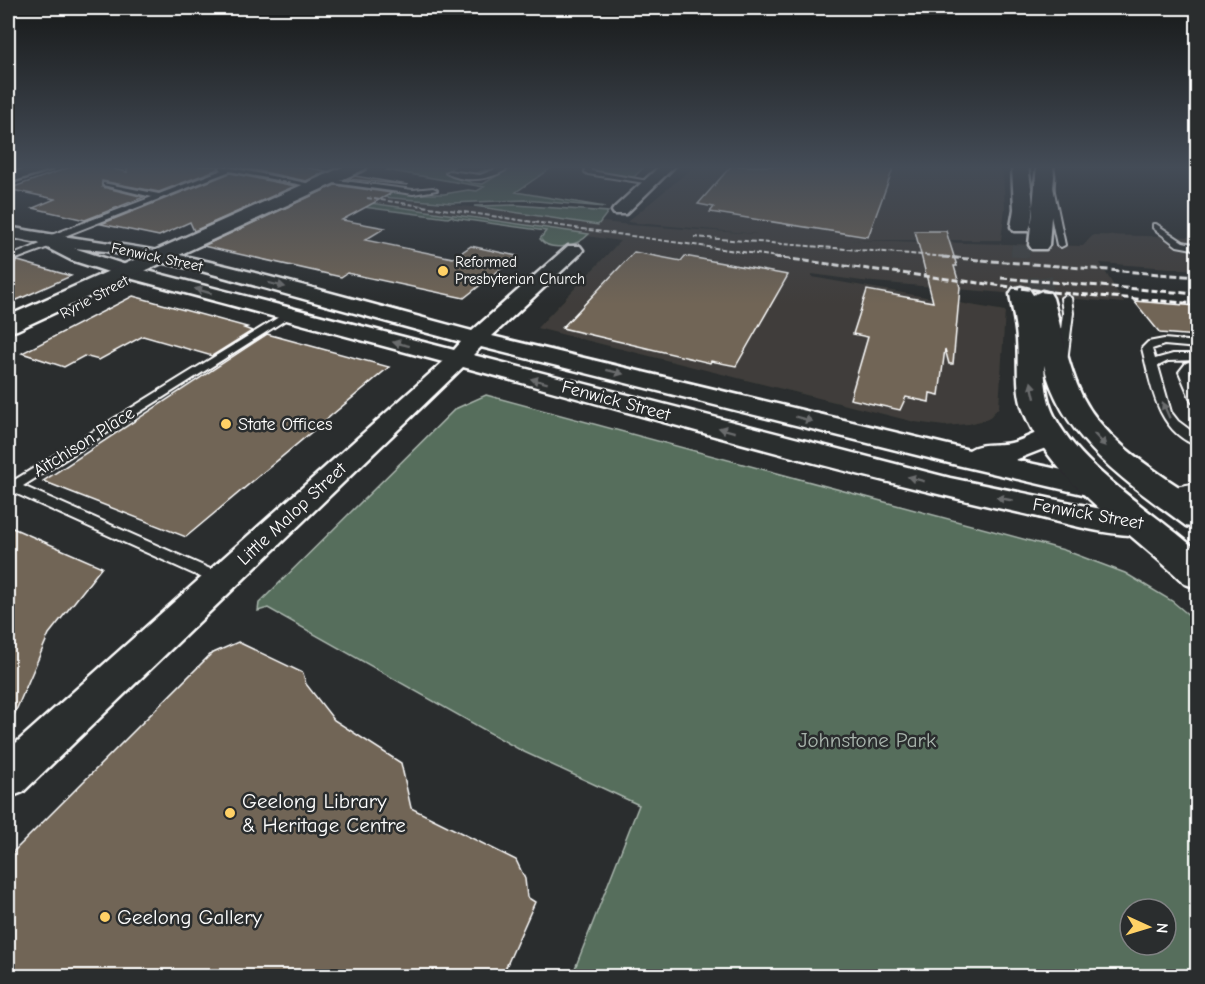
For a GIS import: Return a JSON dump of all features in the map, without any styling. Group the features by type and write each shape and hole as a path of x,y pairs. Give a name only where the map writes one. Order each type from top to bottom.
{"street":[{"name":"Ryrie Street","path":"8,325 131,272 260,212"},
{"path":"1025,212 1032,262"},
{"path":"1039,212 1032,262 1030,341 1032,389 1040,414 1052,436 1101,488 1197,574"},
{"name":"Fenwick Street","path":"8,232 48,240 167,254 320,296 467,349 950,488 1096,519 1144,525 1197,524"},
{"name":"Fenwick Street","path":"48,240 77,256 287,315 467,349 1101,488 1164,493"},
{"name":"Little Malop Street","path":"8,777 574,250"},
{"name":"Ryrie Street","path":"8,341 113,289 131,272"},
{"path":"1030,341 1041,295 1068,397 1092,431 1124,463 1197,517"},
{"name":"Aitchison Place","path":"287,315 320,296"},
{"name":"Fenwick Street","path":"933,450 964,454 1006,452 1033,446 1052,436"}],"lane":[{"path":"8,261 48,240 119,212"},
{"path":"1053,212 1060,245"},
{"path":"1156,226 1180,244 1197,248"},
{"path":"1060,372 1068,313 1066,298"},
{"name":"Aitchison Place","path":"221,580 12,488 287,315"},
{"path":"1197,345 1165,343 1150,344 1147,348 1166,412 1174,424 1197,442"},
{"path":"1151,366 1157,361 1168,358 1197,357"},
{"path":"1196,395 1185,378 1186,368 1197,363"},
{"path":"1185,378 1197,376"},
{"path":"1164,493 1197,488"}],"shaded area":[{"path":"429,212 515,212 630,225 757,234 627,222 639,212 1005,212 1001,240 851,240 1083,246 1093,235 1197,237 1197,270 1100,263 1124,303 862,281 812,274 812,277 1005,311 999,407 988,419 969,424 944,426 915,422 537,328 620,241"}],"green space":[{"path":"401,212 433,212 589,234 572,245 557,247 540,239 546,231 452,216 448,218"},
{"path":"513,212 608,212 598,225"},
{"name":"Johnstone Park","path":"486,395 1064,550 1125,573 1172,601 1197,622 1197,976 572,976 639,805 522,751 268,608 258,611 259,603 455,409"}],"building":[{"path":"50,212 106,212 85,220"},
{"path":"132,212 237,212 194,231 190,222 159,236 101,224"},
{"path":"277,212 357,212 342,220 385,228 365,240 453,258 471,246 517,256 464,298 347,273 341,277 203,246"},
{"path":"710,212 877,212 868,237"},
{"path":"915,231 946,231 957,266 954,266 960,287 953,364 949,364 945,349 939,395 930,393 929,402 906,397 900,410 850,399 868,337 853,334 867,290 933,302"},
{"path":"634,252 681,261 685,256 788,275 736,366 711,361 710,363 562,328"},
{"path":"18,261 71,276 8,304 8,264"},
{"path":"133,296 247,327 244,328 252,331 212,356 143,336 99,360 84,356 64,367 22,353"},
{"path":"1134,301 1197,306 1197,336 1160,333"},
{"name":"State Offices","path":"267,334 389,367 186,537 43,481"},
{"path":"8,526 102,567 49,634 8,729"},
{"path":"238,642 303,673 306,684 334,720 401,763 411,808 516,860 525,879 527,897 535,902 502,976 8,976 8,857 211,654"}],"tunnel":[{"path":"1020,257 1021,245"},
{"path":"1040,277 1041,295"}],"railway":[{"path":"464,212 784,258"},
{"path":"694,237 961,258"},
{"path":"774,257 1051,292 1198,304"},
{"path":"942,257 1198,277"},
{"path":"1001,278 1198,294"}],"place":[{"name":"Reformed Presbyterian Church","path":"443,271"},
{"name":"State Offices","path":"226,424"},
{"name":"Geelong Library & Heritage Centre","path":"230,813"},
{"name":"Geelong Gallery","path":"105,917"}]}
